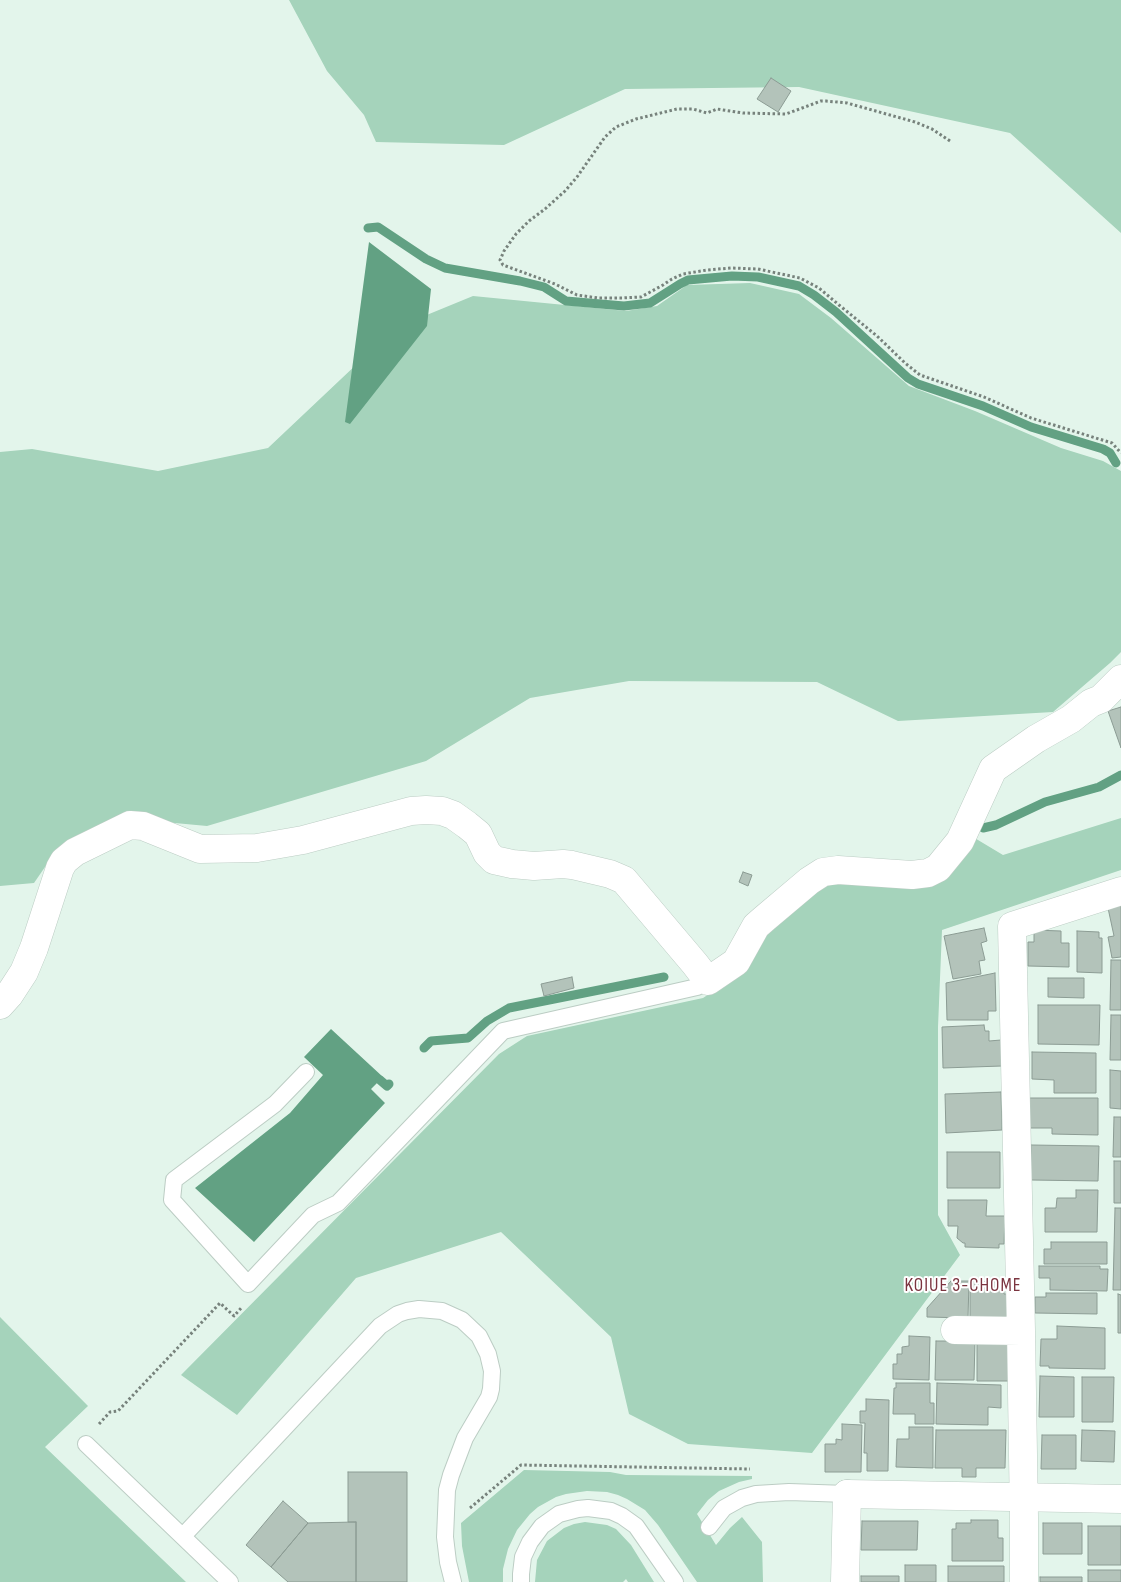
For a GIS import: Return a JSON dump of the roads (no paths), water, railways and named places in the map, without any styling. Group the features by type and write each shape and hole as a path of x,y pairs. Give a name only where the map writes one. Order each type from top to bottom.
{"street":[{"path":"0,1004 9,995 24,972 64,861 75,852 130,825 143,826 200,849 257,848 303,840 411,811 426,810 442,811 453,815 478,834 487,853 494,860 534,866 563,864 610,874 624,880 708,982 736,962 756,926 809,881 824,872 838,870 912,875 928,873 938,868 960,841 993,769 1036,739 1071,719 1091,703 1101,699 1121,679"},
{"path":"1024,1582 1021,1331 1012,926 1121,891"},
{"path":"955,1330 1021,1331"},
{"path":"845,1582 847,1494 1121,1499"}],"lane":[{"path":"306,1072 275,1104 174,1180 172,1200 248,1284 313,1215 338,1204 503,1031 697,987 708,982"},
{"path":"183,1536 380,1326 398,1314 407,1311 419,1309 442,1311 462,1320 479,1336 488,1354 492,1371 489,1397 465,1438 451,1474 448,1490 445,1537 453,1582"},
{"path":"86,1444 230,1582"},
{"path":"709,1526 724,1508 742,1498 756,1494 789,1492 847,1494"},
{"path":"521,1582 523,1558 530,1542 542,1526 560,1514 588,1508 611,1511 636,1526 675,1582"}],"waterway":[{"path":"368,228 378,227 426,259 445,268 544,287 566,301 624,306 650,303 688,280 732,276 758,277 799,286 836,312 908,378 918,384 983,406 1031,427 1103,449 1110,453 1116,463"},
{"path":"983,828 996,825 1045,802 1099,787 1121,775"},
{"path":"424,1048 431,1041 468,1038 487,1021 509,1008 664,977"},
{"path":"380,1080 387,1086 389,1084"}],"district":[{"name":"KOIUE 3-CHOME","path":"963,1286"}]}
